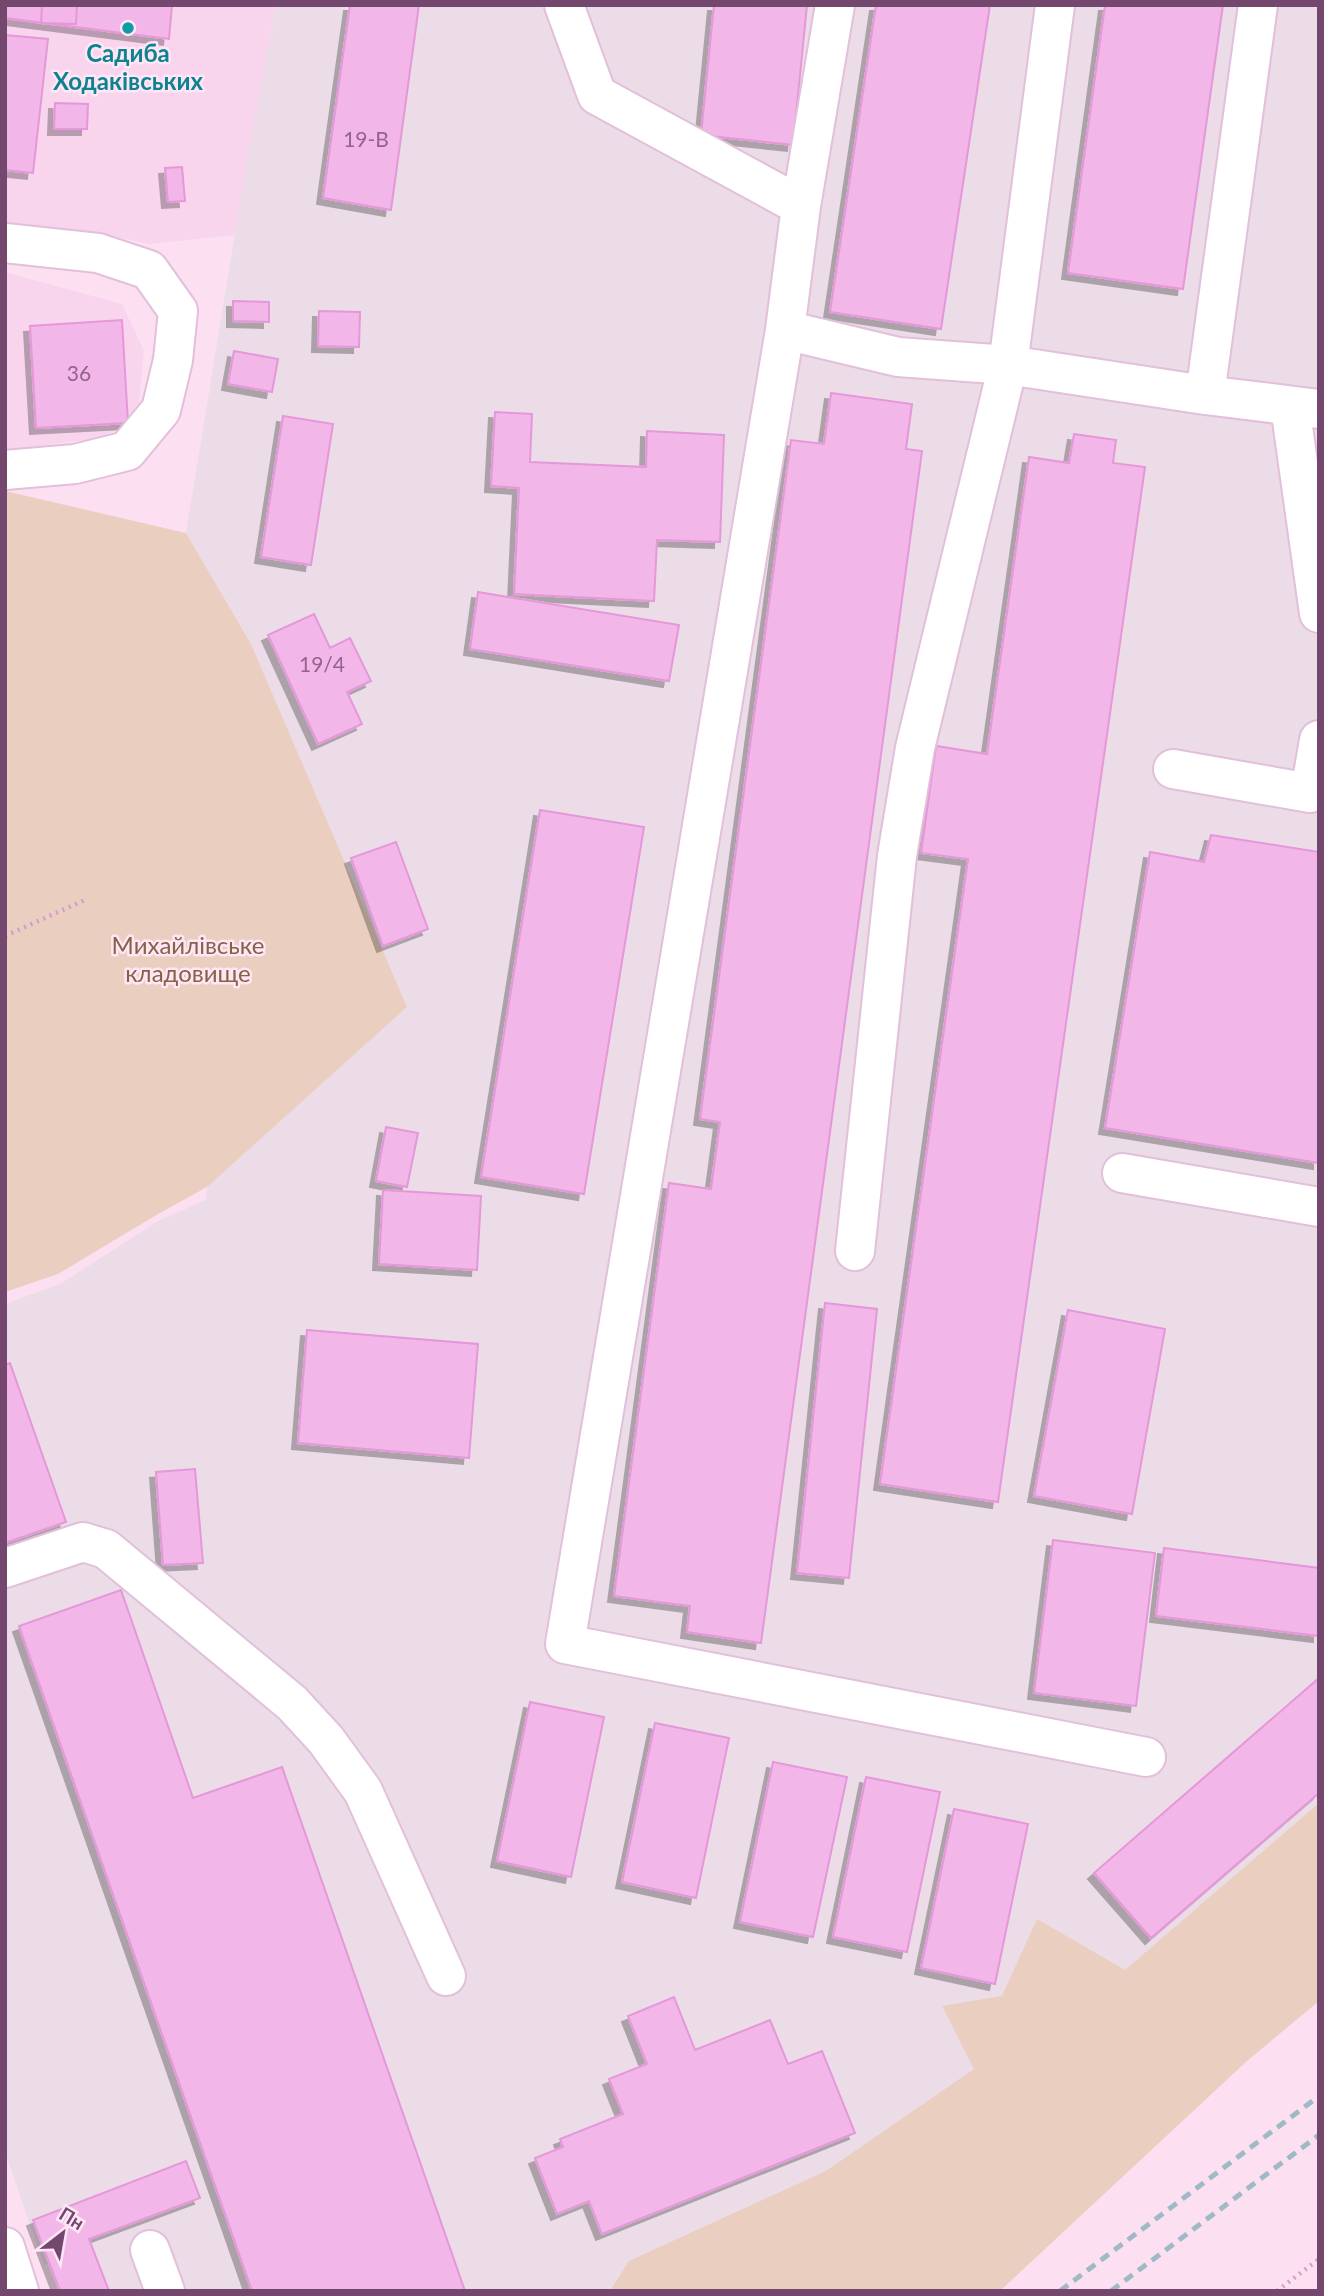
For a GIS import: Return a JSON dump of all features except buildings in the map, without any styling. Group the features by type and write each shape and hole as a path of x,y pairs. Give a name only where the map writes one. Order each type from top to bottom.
{"street":[{"path":"564,5 597,95 801,206"},
{"path":"835,5 801,206 785,330 565,1644 1146,1757"},
{"path":"855,1251 898,856 915,748 1008,365 1055,5"},
{"path":"1205,395 1258,5"},
{"path":"5,243 98,253 149,270 178,311 173,360 161,410 127,451 75,464 5,470"},
{"path":"785,330 898,357 1008,365 1304,408 1319,613"},
{"path":"1173,769 1310,793 1319,740"},
{"path":"1122,1173 1319,1207"},
{"path":"5,1568 83,1542 106,1549 292,1703 326,1740 363,1791 446,1976"},
{"path":"5,2247 19,2291"},
{"path":"150,2250 165,2291"}],"path":[{"path":"5,936 85,900"},
{"path":"1277,2291 1319,2259"}],"shaded area":[{"path":"5,5 276,5 235,235 149,244 92,232 5,226"},
{"path":"276,5 1319,5 1319,1887 789,2291 60,2291 49,2263 44,2265 5,2152 5,1304 60,1284 160,1220 206,1200 207,1187 407,1007 251,644 186,533 246,166"},
{"path":"5,272 122,304 144,351 137,422 95,439 5,450"}],"green space":[{"name":"Михайлівське кладовище","path":"5,491 186,533 251,644 407,1007 207,1187 58,1274 5,1292"},
{"path":"1319,1803 1319,2001 1247,2061 1000,2291 610,2291 629,2261 826,2171 974,2069 942,2006 1002,1996 1037,1919 1125,1970"}],"railway":[{"path":"1060,2291 1319,2096"},
{"path":"1111,2291 1319,2135"}],"place":[{"name":"Садиба Ходаківських","path":"128,28"}]}
